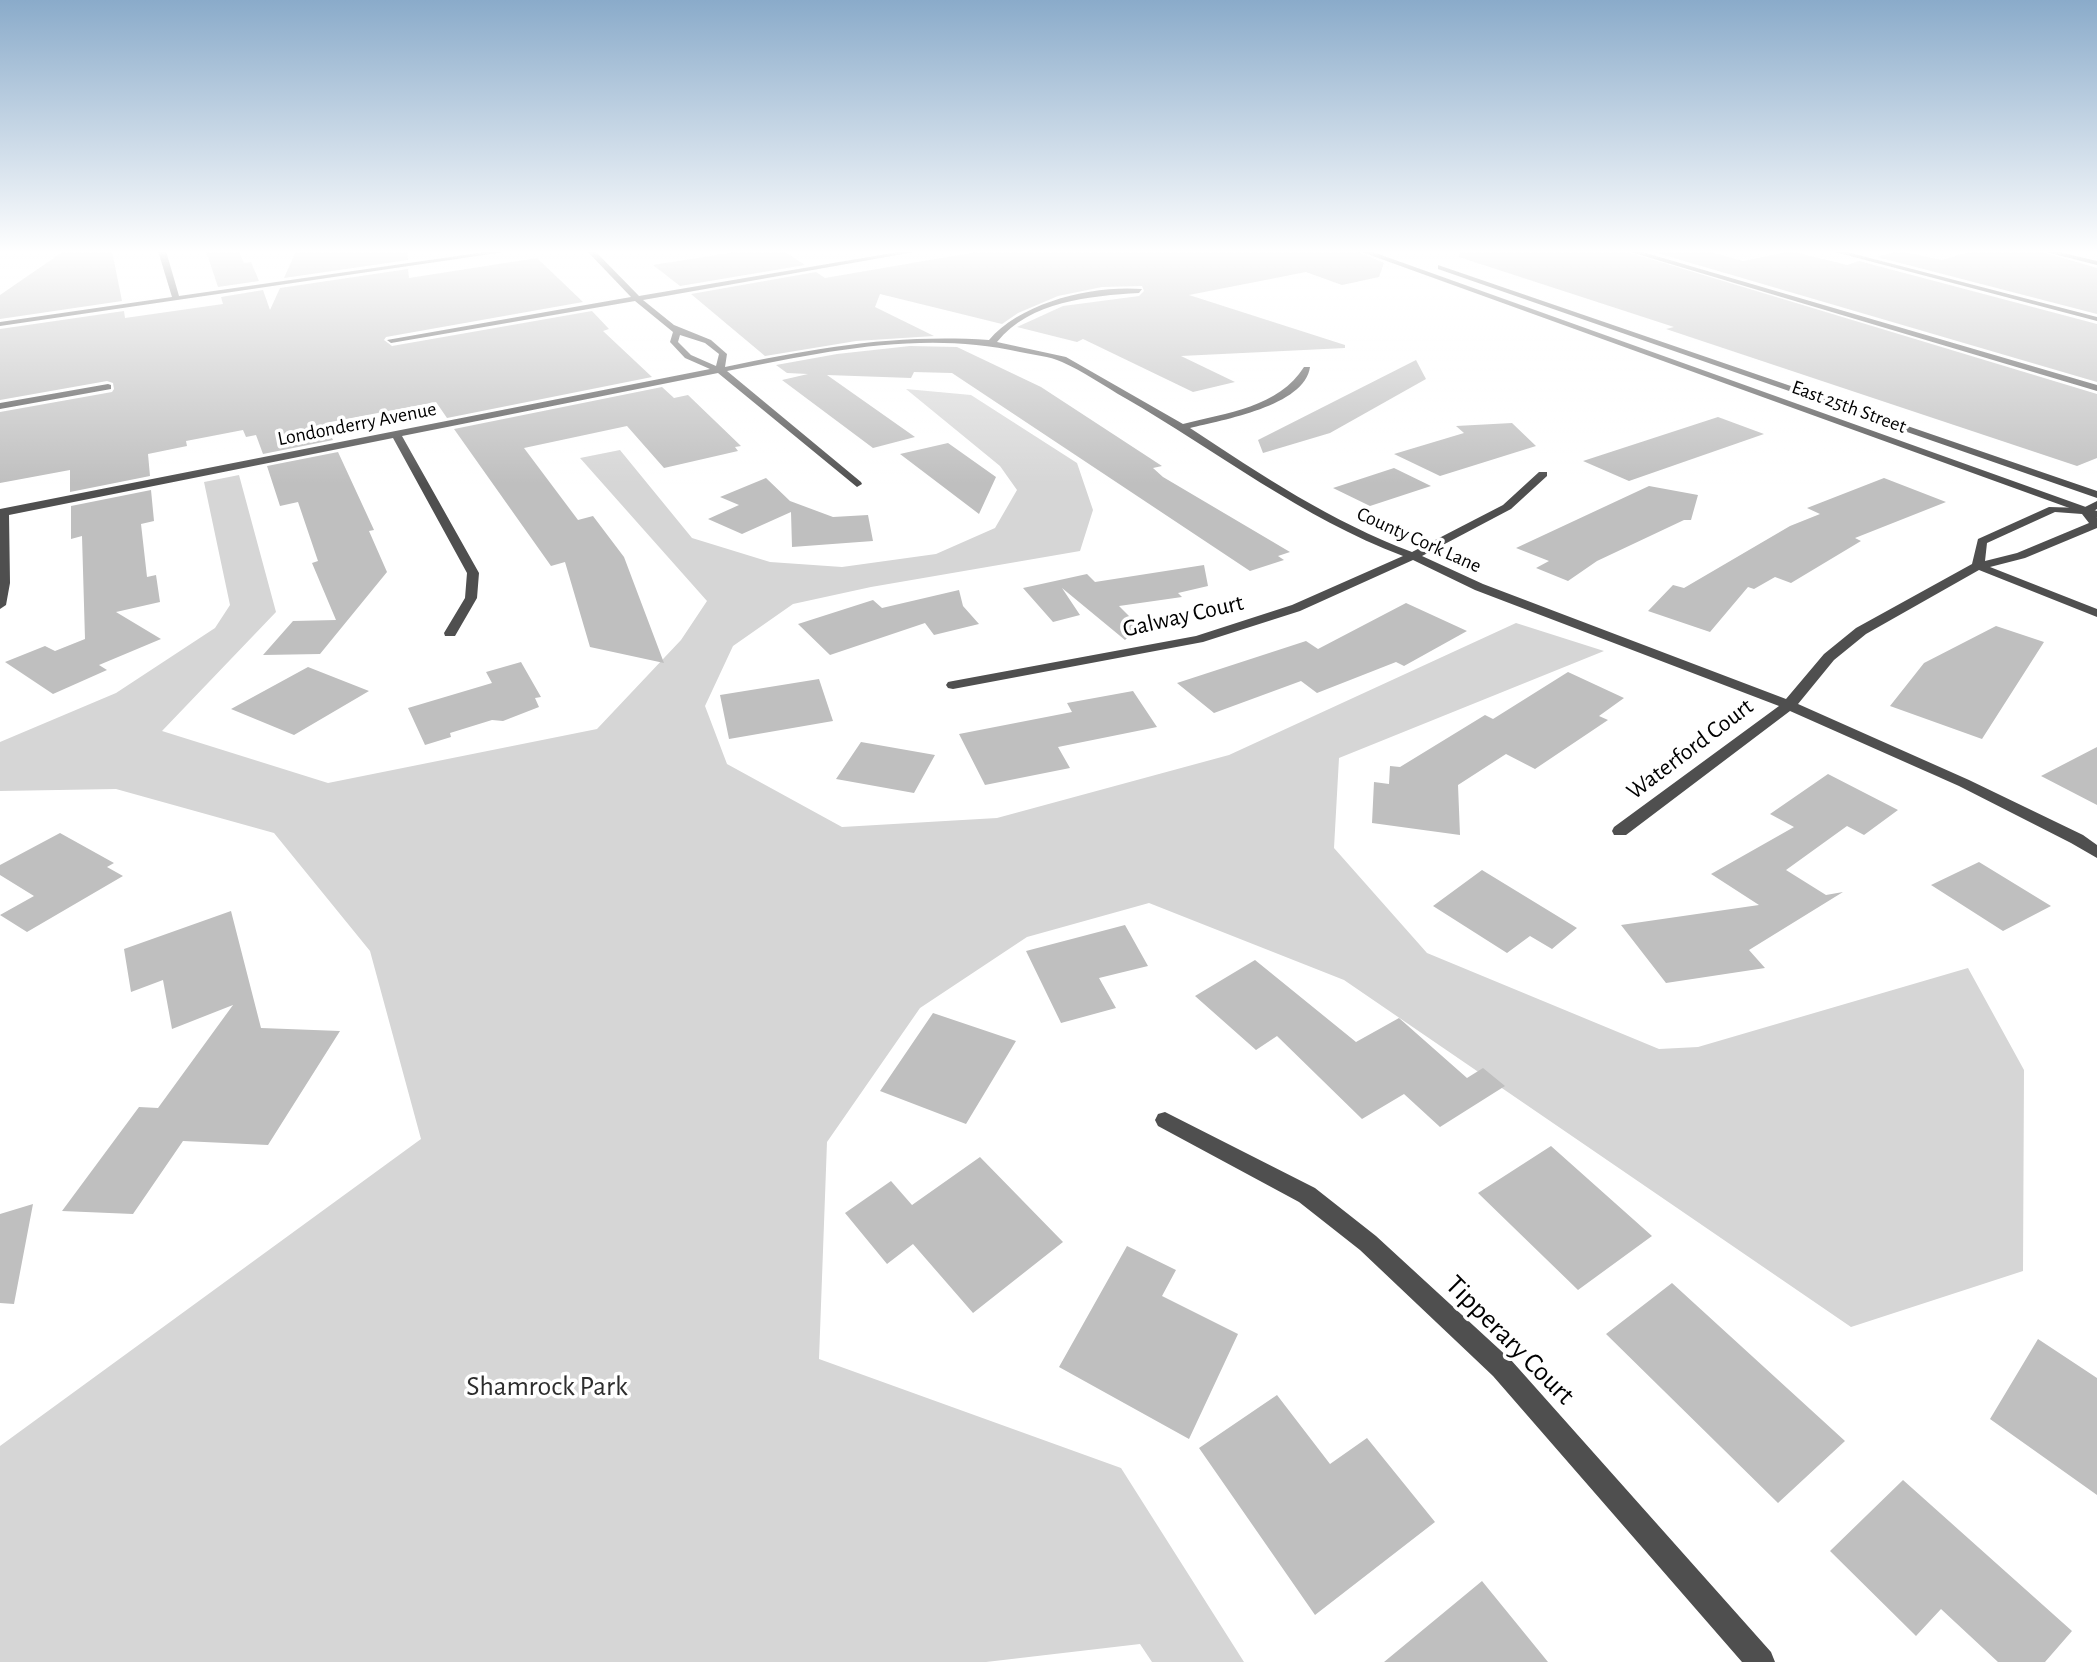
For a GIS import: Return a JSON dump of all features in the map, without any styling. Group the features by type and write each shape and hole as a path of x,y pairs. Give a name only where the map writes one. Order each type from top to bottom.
{"street":[{"path":"391,340 459,329"},
{"path":"674,329 707,340 719,348 723,354 720,370"},
{"path":"991,343 1003,329"},
{"name":"East 25th Street","path":"1582,329 2093,510"},
{"name":"East 25th Street","path":"1617,329 2097,495"},
{"path":"1895,329 2097,388"},
{"path":"677,331 674,342 679,350 692,360 720,370 857,484"},
{"name":"County Cork Lane","path":"720,370 832,348 885,342 991,343 1063,359 1182,427 1274,488 1368,539 1479,587 1789,705 1964,783 2077,839 2097,853"},
{"path":"1182,427 1241,412 1286,394 1304,377 1307,369"},
{"name":"Londonderry Avenue","path":"1,512 720,370"},
{"path":"0,406 108,387"},
{"path":"396,435 473,573 475,588 465,612 450,633"},
{"name":"Galway Court","path":"953,685 1228,631 1296,608 1413,556 1507,507 1543,474"},
{"path":"2093,510 2053,509 1982,541 1978,566 2097,613"},
{"name":"Waterford Court","path":"1620,831 1789,705 1829,657 1861,631 1978,566 2021,556 2096,524 2093,510"},
{"path":"0,605 4,583 1,512"},
{"name":"Tipperary Court","path":"1165,1120 1307,1195 1368,1243 1502,1368 1761,1662"}],"green space":[{"name":"Shamrock Park","path":"906,389 971,395 1077,463 1093,510 1080,551 871,587 793,604 733,646 705,706 727,764 842,827 997,818 1229,755 1516,623 1604,651 1339,758 1334,848 1427,953 1659,1049 1698,1047 1968,968 2024,1070 2023,1271 1851,1327 1344,980 1149,903 1027,937 920,1008 827,1142 819,1359 1121,1468 1244,1662 1152,1662 1140,1644 986,1662 0,1662 0,1446 421,1139 370,951 274,833 116,789 0,791 0,742 116,693 215,628 230,605 204,482 239,475 276,612 162,731 328,783 597,729 681,640 707,601 580,458 620,450 692,538 770,562 842,567 936,554 995,528 1017,490 1000,466"}],"building":[{"path":"0,329 434,329 386,337 384,340 392,346 492,329 609,329 603,331 652,377 447,418 436,402 325,423 333,440 263,454 256,435 246,437 243,430 186,441 187,446 148,454 150,476 70,492 70,470 0,483 0,412 112,392 113,383 107,381 0,400"},
{"path":"732,329 919,329 934,336 856,341 765,356"},
{"path":"1023,329 1294,329 1345,345 1345,348 1181,356 1235,382 1193,392 1083,339 1077,342"},
{"path":"1666,329 1881,329 2097,394 2097,458 2077,466"},
{"path":"1915,329 2097,329 2097,382"},
{"path":"910,346 957,347 1041,387 1162,466 1153,468 1163,477 1290,552 1278,556 1284,560 1250,571 952,373 914,372 911,378 827,375 915,437 873,448 782,380 808,374 787,373 776,365"},
{"path":"1416,360 1426,379 1330,433 1263,453 1258,440"},
{"path":"662,387 674,398 688,395 741,446 735,447 738,451 664,468 627,426 524,448 578,520 593,516 624,557 664,663 590,647 565,562 551,566 454,429"},
{"path":"1718,417 1764,434 1629,481 1583,461"},
{"path":"1512,423 1536,446 1440,476 1394,454 1464,433 1456,426"},
{"path":"948,443 996,477 979,514 900,454"},
{"path":"338,452 374,530 369,531 387,572 320,654 263,655 293,621 336,620 312,563 318,561 298,502 280,506 267,466"},
{"path":"1394,468 1431,486 1370,506 1333,488"},
{"path":"766,478 790,501 833,517 868,515 873,541 792,547 791,512 742,534 708,519 739,505 720,497"},
{"path":"1884,478 1946,502 1855,538 1861,541 1791,583 1775,577 1754,589 1748,587 1710,632 1648,611 1673,585 1684,588 1790,526 1820,514 1807,508"},
{"path":"1649,486 1698,495 1691,520 1684,520 1597,561 1568,581 1536,568 1549,561 1516,548"},
{"path":"151,490 154,521 141,524 147,577 156,575 160,602 116,612 161,639 99,665 107,670 53,694 5,662 45,646 55,651 85,639 82,536 71,539 71,506"},
{"path":"1204,565 1208,586 1178,593 1182,597 1119,606 1139,626 1125,640 1062,588 1080,615 1053,622 1023,588 1087,574 1095,582"},
{"path":"959,590 963,606 979,624 934,635 925,623 830,655 798,624 873,600 882,608"},
{"path":"1406,603 1467,631 1404,666 1396,662 1317,693 1301,681 1214,713 1177,683 1306,641 1318,649"},
{"path":"1996,626 2044,642 1982,739 1890,706 1924,663"},
{"path":"521,662 541,697 535,698 539,707 503,721 492,720 450,733 451,737 425,745 408,708 492,683 486,672"},
{"path":"308,667 369,691 294,735 231,709"},
{"path":"1568,672 1624,698 1599,716 1608,720 1535,769 1506,754 1458,785 1460,835 1372,823 1374,782 1389,784 1390,766 1400,767 1485,715 1493,719"},
{"path":"819,679 833,721 729,739 720,695"},
{"path":"1133,691 1157,727 1058,747 1070,768 985,785 959,734 1072,712 1067,703"},
{"path":"861,742 935,755 914,793 836,779"},
{"path":"2097,747 2097,805 2041,776"},
{"path":"1828,774 1898,810 1864,835 1847,826 1786,870 1826,895 1843,892 1749,950 1765,968 1666,983 1621,925 1759,905 1711,874 1794,827 1770,814"},
{"path":"60,833 114,863 107,867 123,876 27,932 0,915 34,896 0,875 0,865"},
{"path":"1979,862 2051,906 2003,931 1931,885"},
{"path":"1482,870 1577,928 1552,949 1530,936 1507,953 1433,906"},
{"path":"231,911 261,1028 340,1031 268,1145 183,1141 133,1214 62,1211 139,1107 158,1108 233,1005 172,1029 163,980 131,992 124,949"},
{"path":"1125,925 1148,966 1099,978 1116,1008 1061,1023 1026,951"},
{"path":"1255,960 1356,1042 1399,1018 1467,1078 1483,1068 1505,1086 1440,1127 1404,1094 1362,1119 1277,1036 1256,1050 1195,996"},
{"path":"933,1013 1016,1041 966,1124 880,1091"},
{"path":"1551,1146 1652,1236 1578,1290 1478,1193"},
{"path":"980,1157 1063,1242 973,1313 913,1244 887,1264 845,1213 891,1181 912,1205"},
{"path":"33,1204 14,1304 0,1303 0,1214"},
{"path":"1127,1246 1176,1270 1162,1296 1238,1334 1189,1439 1059,1367"},
{"path":"1672,1283 1845,1441 1778,1503 1606,1334"},
{"path":"2038,1339 2097,1378 2097,1495 1990,1419"},
{"path":"1277,1395 1330,1464 1367,1438 1435,1522 1315,1615 1199,1448"},
{"path":"1903,1480 2072,1631 2045,1662 1998,1662 1941,1609 1916,1636 1830,1551"},
{"path":"1482,1581 1548,1662 1384,1662"}]}
